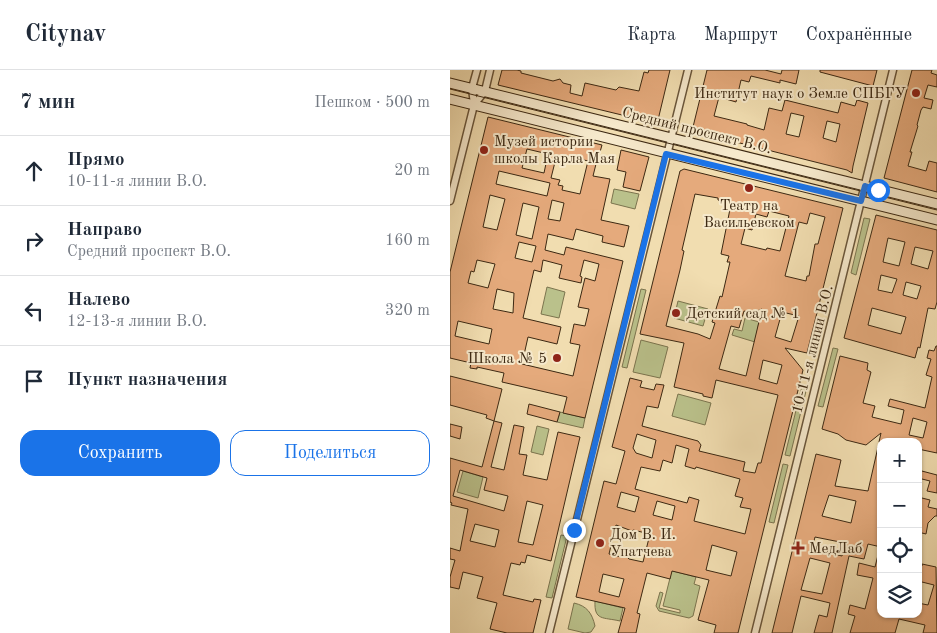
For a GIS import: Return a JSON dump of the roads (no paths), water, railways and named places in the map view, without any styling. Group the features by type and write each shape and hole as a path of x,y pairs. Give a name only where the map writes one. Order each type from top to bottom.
{"main road":[{"name":"Средний проспект В.О.","path":"450,83 937,204"},
{"name":"Средний проспект В.О.","path":"450,99 937,220"}],"street":[{"path":"450,201 474,105 472,88 477,70"},
{"path":"474,105 484,91 490,70"},
{"path":"549,633 688,70"},
{"name":"10-11-я линии В.О.","path":"755,633 893,70"}],"tram line":[{"path":"450,89 937,210"}],"place":[{"name":"Институт наук о Земле СПБГУ","path":"916,93"},
{"name":"Музей истории школы Карла Мая","path":"484,150"},
{"name":"Театр на Васильевском","path":"749,188"},
{"name":"Детский сад № 1","path":"676,313"},
{"name":"Школа № 5","path":"557,358"},
{"name":"Дом В. И. Упатчева","path":"600,543"},
{"name":"МедЛаб","path":"798,548"}]}
